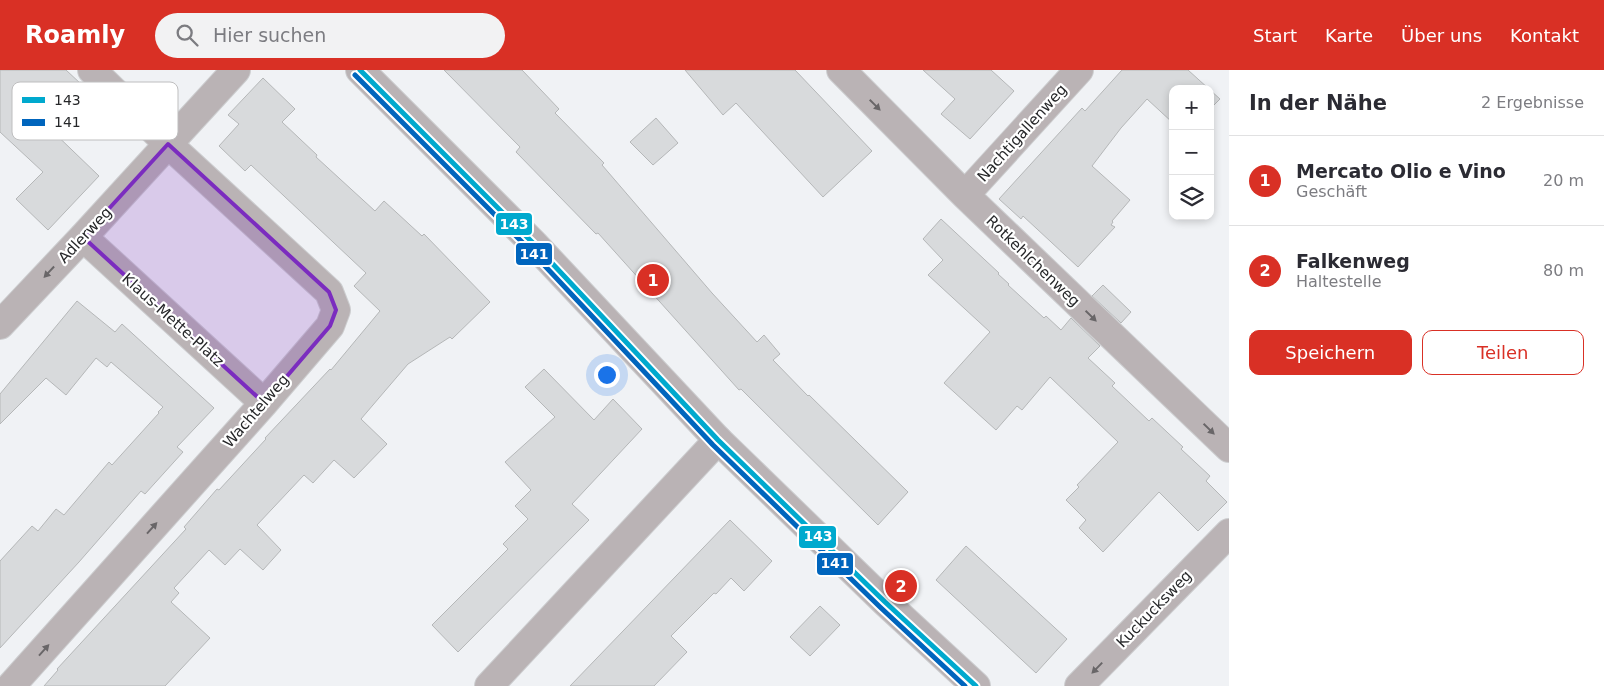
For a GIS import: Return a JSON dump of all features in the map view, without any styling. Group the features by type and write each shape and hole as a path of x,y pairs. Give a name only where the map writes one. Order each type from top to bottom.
{"street":[{"path":"92,70 104,82"},
{"name":"Adlerweg","path":"178,133 236,70"},
{"path":"360,70 534,244 718,440 885,602 976,686"},
{"name":"Rotkehlchenweg","path":"841,70 964,195 1229,448"},
{"name":"Nachtigallenweg","path":"964,195 1078,70"},
{"path":"164,140 168,144"},
{"name":"Adlerweg","path":"0,325 172,140"},
{"name":"Wachtelweg","path":"11,686 264,403 330,326 336,310 329,292 168,144"},
{"name":"Klaus-Mette-Platz","path":"83,237 264,403"},
{"path":"489,686 718,440"},
{"name":"Kuckucksweg","path":"1079,686 1229,533"}],"highlighted area":[{"path":"168,144 329,292 336,310 330,326 264,403 83,237"}],"building":[{"path":"0,70 66,70 79,82 12,82 12,140 62,140 99,176 48,230 16,199 43,172 0,132"},
{"path":"444,70 522,70 559,109 555,113 604,163 602,165 712,293 757,342 764,335 780,354 773,360 908,492 878,525 741,389 739,390 598,233 596,234 516,152 520,147"},
{"path":"685,70 795,70 872,151 823,197 736,103 723,115"},
{"path":"923,70 991,70 1014,91 970,139 941,114 955,99"},
{"path":"1122,70 1188,70 1205,85 1169,85 1169,119 1147,99 1121,128 1092,166 1130,200 1112,221 1111,225 1115,227 1078,267 1023,216 1021,219 999,199 1082,108 1085,111"},
{"path":"263,78 295,109 282,122 317,155 316,157 375,211 384,201 422,236 424,234 490,302 452,339 450,337 408,364 361,419 387,444 354,478 334,460 313,483 304,475 257,525 281,550 263,570 240,549 225,565 209,550 174,588 179,593 171,602 210,638 165,686 44,686 57,669 186,529 184,527 217,489 219,490 265,438 331,370 380,311 354,286 366,273 251,165 245,171 219,146 239,124 228,115"},
{"path":"1214,94 1220,99 1214,105"},
{"path":"656,118 678,143 653,165 630,142"},
{"path":"941,219 1044,318 1046,316 1061,330 1071,318 1100,346 1088,358 1115,383 1112,386 1149,421 1152,418 1210,476 1206,481 1227,502 1198,531 1159,492 1103,552 1079,528 1086,520 1066,500 1079,487 1077,485 1118,442 1050,377 1022,410 1017,406 996,430 944,383 990,332 928,275 943,260 923,239"},
{"path":"1103,285 1131,312 1121,323 1092,296"},
{"path":"77,301 115,332 122,324 214,408 177,447 183,452 145,494 141,491 0,648 0,561 32,526 38,531 56,509 64,515 109,462 112,465 163,407 111,362 107,367 96,358 66,395 46,378 0,424 0,394"},
{"path":"544,369 594,420 613,399 642,429 572,504 589,520 458,652 432,625 508,549 503,544 528,519 515,506 531,490 505,462 555,417 525,387"},
{"path":"730,520 772,561 744,591 731,578 671,636 687,652 654,686 570,686"},
{"path":"966,546 1067,639 1036,673 936,580"},
{"path":"820,606 840,625 810,656 790,637"}],"transit line":[{"name":"143","path":"360,70 534,244 718,440 885,602 976,686"},
{"name":"141","path":"355,75 529,249 713,445 880,607 965,686"}],"place":[{"name":"Mercato Olio e Vino","path":"653,280"},
{"name":"Falkenweg","path":"901,586"}]}
